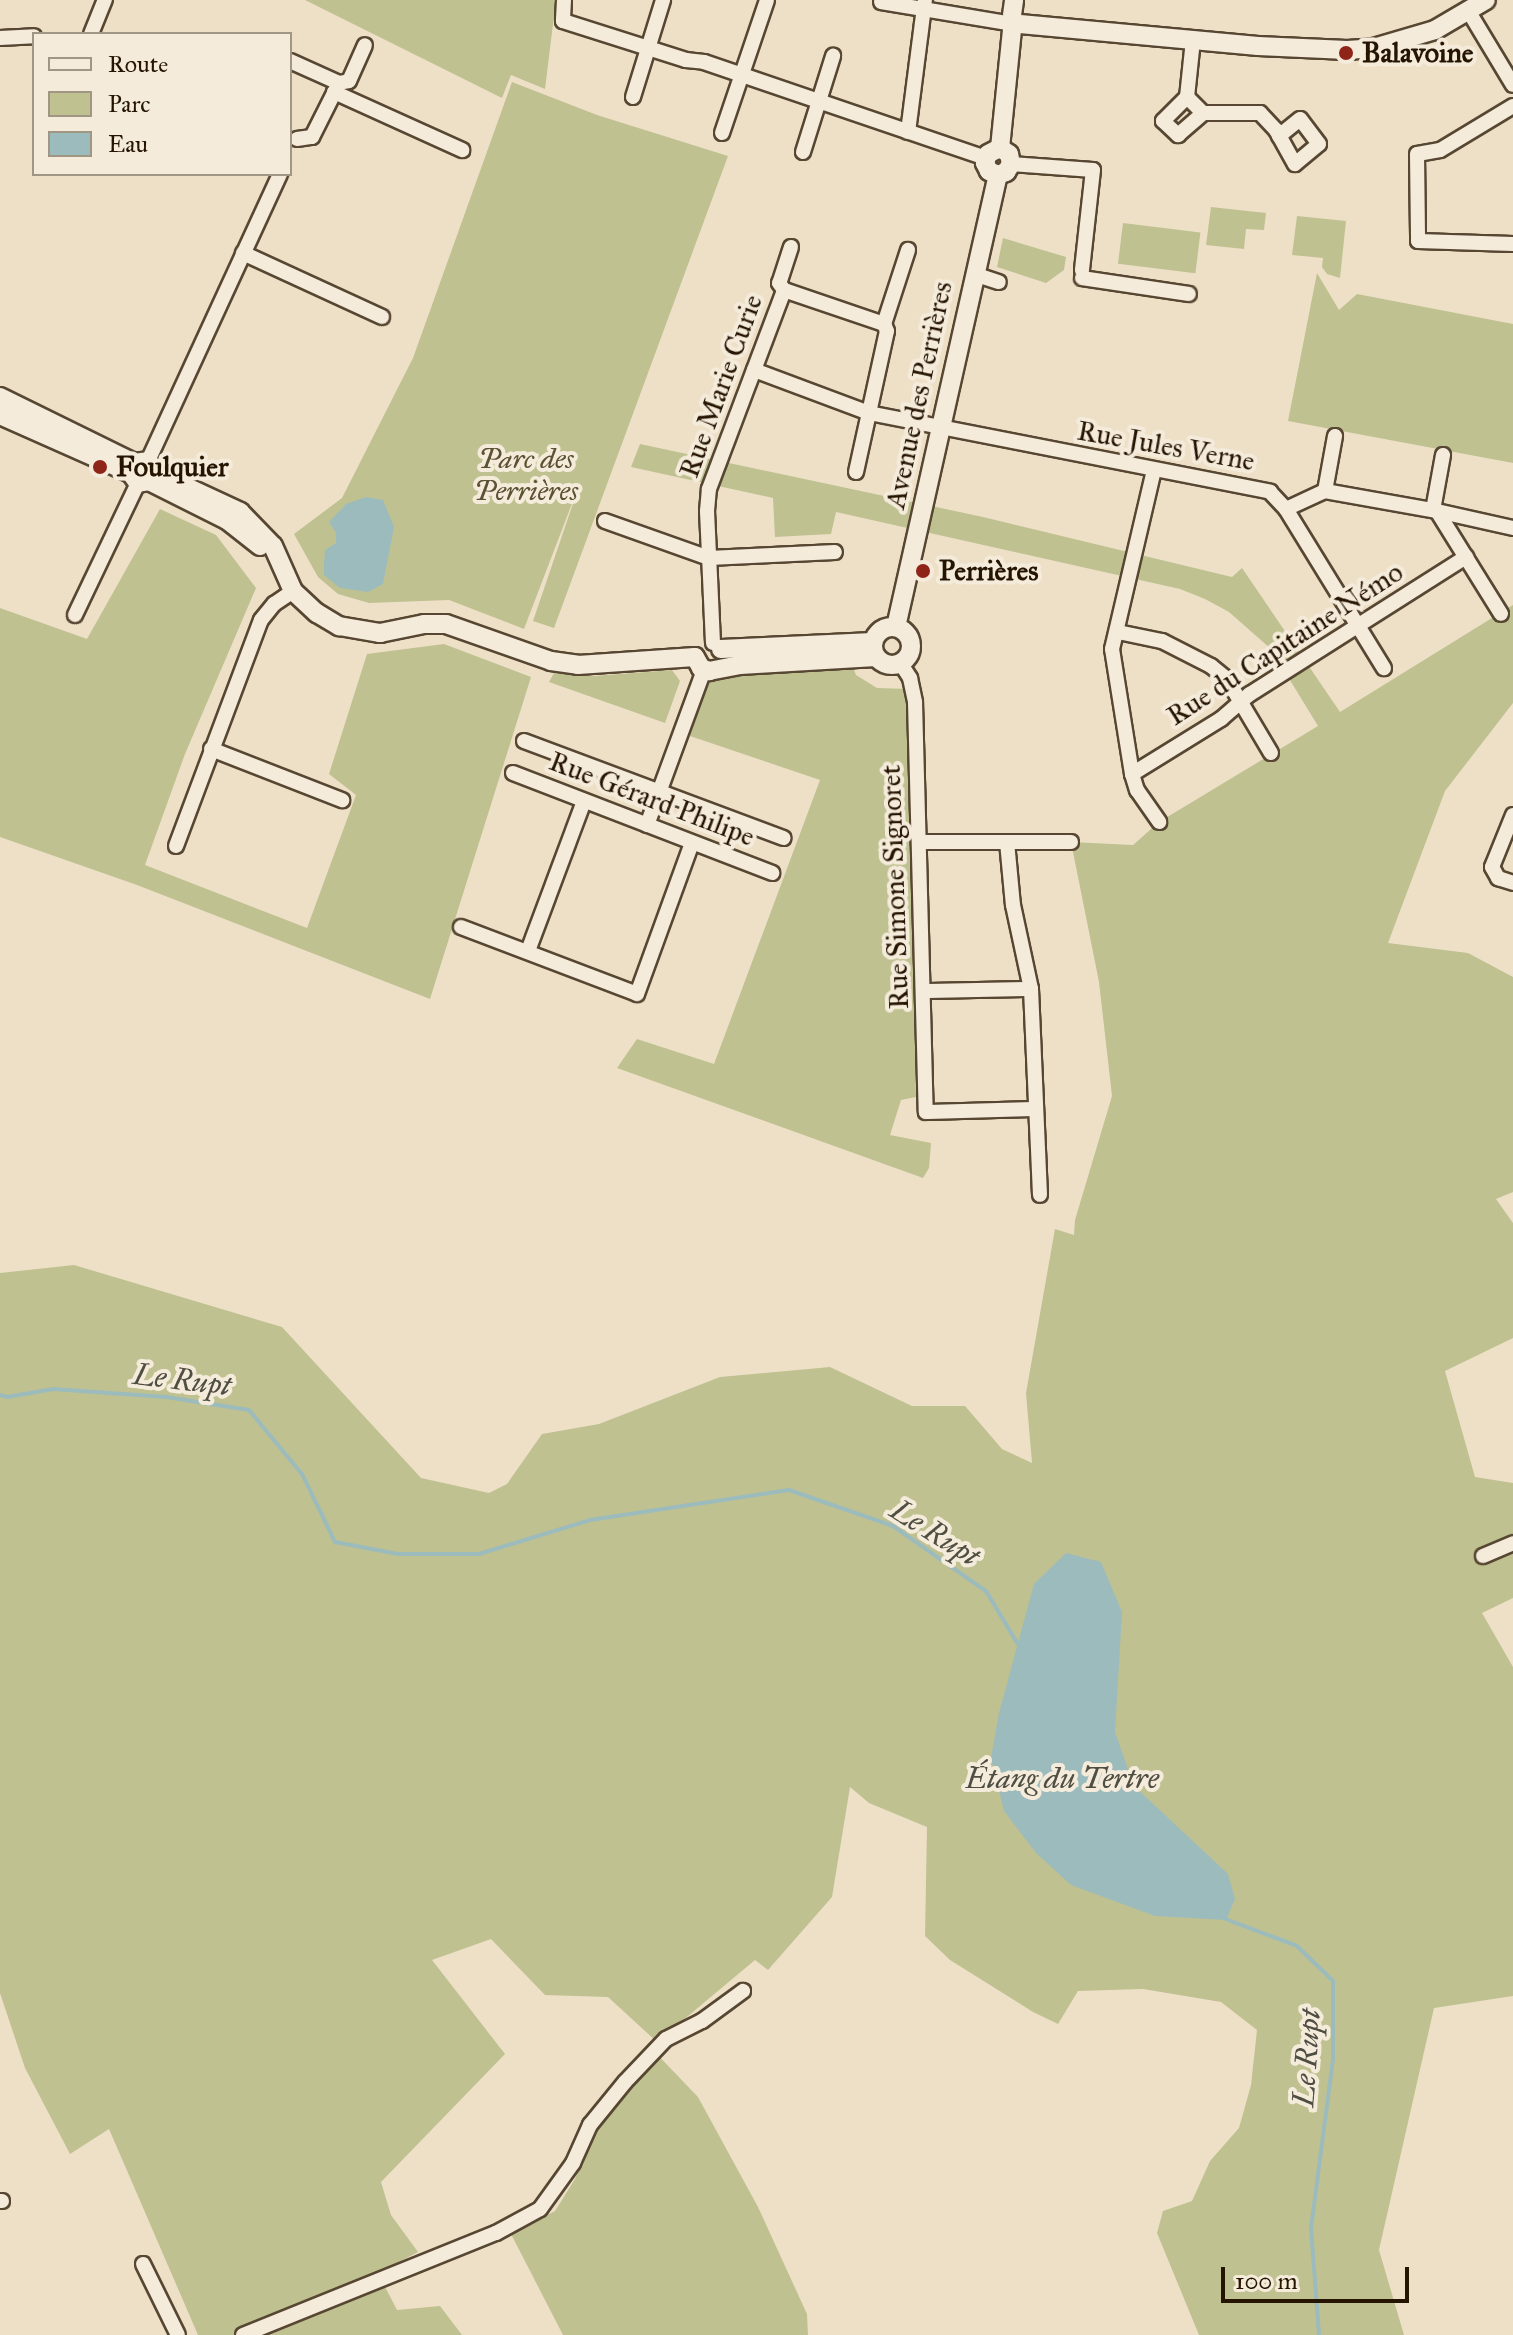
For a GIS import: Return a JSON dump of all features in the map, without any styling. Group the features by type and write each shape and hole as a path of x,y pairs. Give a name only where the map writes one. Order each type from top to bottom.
{"street":[{"path":"92,32 105,0"},
{"path":"564,0 563,21 740,75 908,132 999,161 1093,170 1082,274 1189,294"},
{"path":"633,97 663,0"},
{"path":"722,133 767,0"},
{"path":"881,2 1193,40 1306,50 1374,48 1435,30 1486,0"},
{"path":"908,132 924,5"},
{"path":"1469,12 1513,85"},
{"name":"Avenue des Perrières","path":"896,627 999,161 1013,18"},
{"path":"0,38 32,36"},
{"path":"1193,40 1187,97 1163,121 1178,135 1203,113 1260,113 1279,136"},
{"path":"293,138 312,137 336,87 349,81 365,45"},
{"path":"803,152 833,56"},
{"path":"292,62 462,150"},
{"path":"1187,97 1203,113"},
{"path":"1513,106 1440,150 1417,154 1418,241 1513,244"},
{"path":"75,615 279,176"},
{"name":"Rue Marie Curie","path":"710,657 709,489 784,290 779,283 791,247"},
{"path":"856,472 887,331 884,324 908,250"},
{"path":"243,253 382,317"},
{"path":"974,274 999,282"},
{"path":"784,290 884,324"},
{"name":"Rue Jules Verne","path":"754,370 869,413 1154,470 1256,487 1277,497 1286,509 1384,668"},
{"path":"0,397 142,472"},
{"path":"0,415 240,512 273,546 293,591 326,619 353,630 395,632 424,624 446,624 551,661 578,665 875,649"},
{"path":"1325,491 1335,436"},
{"path":"1443,455 1435,510 1501,614"},
{"path":"1154,470 1112,649 1132,774 1137,790 1159,822"},
{"path":"1286,509 1325,491 1435,510 1513,528"},
{"path":"605,521 709,558 835,552"},
{"name":"Rue du Capitaine Némo","path":"1132,774 1221,719 1241,700 1466,557"},
{"path":"176,846 261,620 274,604 293,591"},
{"path":"896,627 908,634 912,647 901,664 887,665 875,649 882,630 896,627"},
{"path":"1118,632 1162,641 1198,656 1227,679 1271,753"},
{"path":"647,825 710,657"},
{"name":"Rue Simone Signoret","path":"901,664 910,678 915,702 926,1112 1035,1109"},
{"path":"524,741 783,838"},
{"path":"211,749 342,800"},
{"name":"Rue Gérard Philipe","path":"513,773 772,873"},
{"path":"528,951 584,801"},
{"path":"1513,815 1492,867 1498,878 1513,883"},
{"path":"920,842 1071,842"},
{"path":"1007,842 1013,905 1031,989 1040,1195"},
{"path":"461,927 637,994 692,843"},
{"path":"923,991 1031,989"},
{"path":"1483,1556 1513,1543"},
{"path":"243,2335 496,2233 540,2209 573,2163 590,2125 625,2082 666,2039 702,2021 743,1991"},
{"path":"143,2264 178,2335"}],"green space":[{"path":"305,0 556,0 545,89 511,75 502,98"},
{"name":"Parc des Perrières","path":"512,82 597,115 728,156 554,628 533,621 581,480 524,629 449,600 369,603 338,594 318,577 294,534 342,498 413,358"},
{"path":"1211,207 1266,213 1264,230 1246,229 1244,249 1206,245"},
{"path":"1297,216 1346,221 1340,278 1327,274 1322,267 1323,258 1292,255"},
{"path":"1123,223 1200,233 1195,273 1118,264"},
{"path":"1003,238 1066,257 1064,270 1046,283 997,267"},
{"path":"1317,273 1339,310 1357,294 1513,324 1513,463 1288,421"},
{"path":"640,444 983,517 1232,577 1242,568 1340,712 1513,605 1513,703 1445,791 1388,943 1468,953 1513,977 1513,1192 1496,1199 1513,1223 1513,1338 1445,1371 1475,1477 1513,1483 1513,1598 1482,1613 1513,1667 1513,1996 1434,2008 1379,2250 1404,2335 1199,2335 1157,2233 1163,2211 1192,2201 1210,2161 1239,2128 1251,2085 1257,2030 1221,2002 1143,1989 1078,1991 1058,2024 1033,2012 950,1960 925,1936 927,1827 869,1803 850,1787 832,1897 768,1970 755,1960 657,2042 608,1997 545,1995 491,1939 432,1960 505,2054 381,2182 391,2215 418,2252 378,2273 397,2310 440,2306 462,2335 198,2335 109,2129 70,2154 25,2068 0,1993 0,1273 74,1265 282,1327 421,1478 489,1493 507,1484 542,1434 599,1424 720,1377 830,1367 912,1406 965,1406 1002,1449 1032,1463 1026,1393 1055,1229 1074,1235 1075,1220 1112,1096 1099,982 1071,842 1133,845 1159,822 1318,726 1271,649 1229,612 1205,599 1180,589 836,512 831,534 775,537 773,498 631,467"},
{"path":"160,509 216,535 256,588 185,754 145,865 307,928 356,795 329,774 367,654 444,644 531,677 430,999 137,885 0,837 0,608 87,639"},
{"path":"852,664 856,675 877,688 909,689 916,1097 901,1100 890,1135 931,1143 929,1168 923,1178 617,1068 637,1039 714,1064 820,780 690,736 708,681 728,670"},
{"path":"672,670 680,681 665,723 549,682 554,673 594,676"},
{"path":"651,2048 698,2097 758,2207 807,2314 808,2335 563,2335 511,2234 555,2211 575,2179 592,2137"}],"water":[{"path":"366,497 383,500 394,527 383,584 368,592 340,588 324,575 325,550 336,543 336,533 329,522 346,504"},
{"name":"Étang du Tertre","path":"1066,1553 1101,1562 1122,1612 1115,1732 1134,1786 1228,1874 1235,1899 1226,1920 1155,1916 1071,1885 1036,1853 1004,1811 991,1758 999,1713 1034,1584"}],"waterway":[{"name":"Le Rupt","path":"0,1395 7,1397 53,1389 166,1397 249,1410 302,1474 335,1542 398,1554 479,1554 590,1520 789,1490 893,1526 986,1591 1019,1646"},
{"name":"Le Rupt","path":"1223,1918 1297,1946 1333,1981 1333,2059 1311,2228 1319,2335"}],"place":[{"name":"Balavoine","path":"1346,53"},
{"name":"Foulquier","path":"100,467"},
{"name":"Perrières","path":"923,571"}]}
